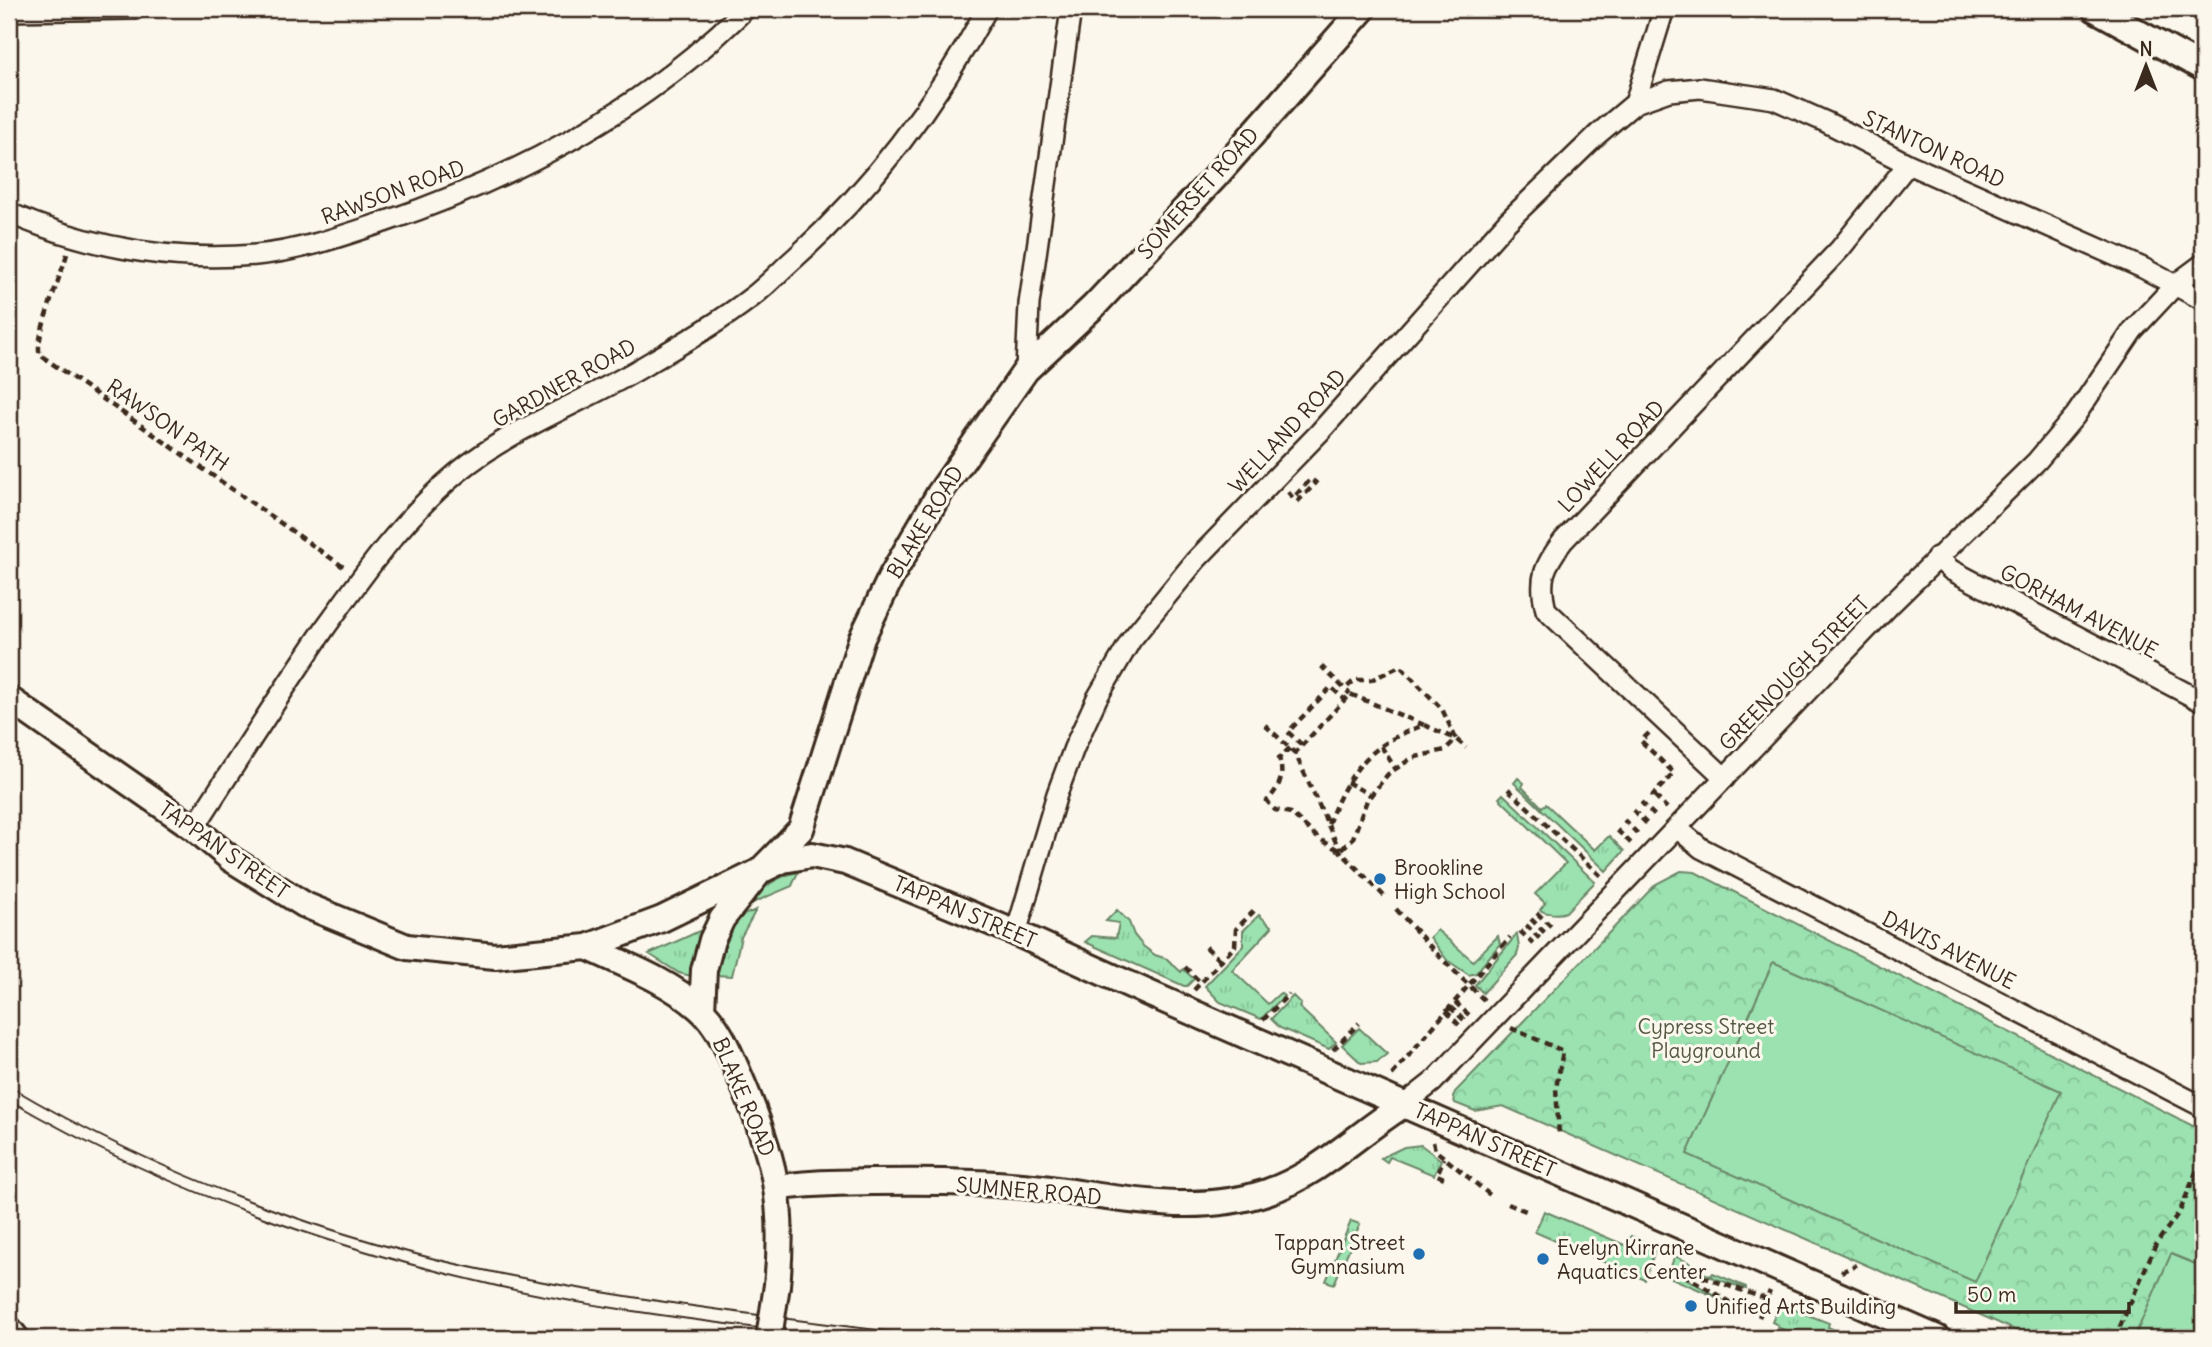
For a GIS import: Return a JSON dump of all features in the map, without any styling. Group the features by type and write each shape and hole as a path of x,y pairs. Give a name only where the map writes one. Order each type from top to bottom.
{"street":[{"path":"9,11 135,9"},
{"name":"RAWSON ROAD","path":"9,213 99,243 166,255 254,255 276,253 327,241 438,203 563,144 673,73 745,9"},
{"name":"GARDNER ROAD","path":"194,828 285,686 376,556 425,502 459,471 504,441 671,351 755,295 818,237 866,187 937,95 987,9"},
{"path":"1026,370 1029,304 1071,9"},
{"name":"SOMERSET ROAD","path":"1026,370 1094,306 1216,176 1363,9"},
{"path":"1635,103 1664,9"},
{"path":"2095,9 2203,68"},
{"name":"STANTON ROAD","path":"1635,103 1669,91 1700,88 1774,99 1908,164 2176,285 2203,300"},
{"name":"WELLAND ROAD","path":"1016,933 1057,794 1074,748 1097,698 1131,640 1196,560 1319,433 1507,222 1598,134 1635,103"},
{"name":"LOWELL ROAD","path":"1725,778 1546,610 1541,593 1543,575 1563,541 1840,249 1908,164"},
{"name":"GREENOUGH STREET","path":"1405,1104 1446,1069 1937,557 2053,444 2133,330 2176,285 2203,264"},
{"name":"BLAKE ROAD","path":"702,1010 705,970 712,940 722,919 762,869 801,829 861,640 892,575 939,494 1026,370"},
{"name":"GORHAM AVENUE","path":"1937,557 1951,570 2203,702"},
{"name":"TAPPAN STREET","path":"9,699 194,828 231,859 305,905 407,947 495,956 587,947 662,919 762,869 798,856 830,858 1016,933 1937,1338"},
{"name":"DAVIS AVENUE","path":"1677,828 1701,848 2203,1107"},
{"name":"BLAKE ROAD","path":"587,947 658,978 702,1010 726,1047 743,1083 769,1148 777,1188"},
{"name":"SUMNER ROAD","path":"777,1188 825,1183 932,1182 1040,1188 1157,1204 1185,1205 1230,1201 1270,1191 1334,1158 1378,1121 1405,1104"},
{"path":"769,1338 780,1247 777,1188"},
{"path":"9,1329 16,1338"}],"path":[{"name":"RAWSON PATH","path":"66,260 41,334 38,348 40,355 360,579"},
{"path":"1311,479 1316,482 1296,501 1311,479"},
{"path":"1287,492 1296,501"},
{"path":"1321,666 1350,694 1456,738"},
{"path":"1345,689 1355,680 1371,680 1400,666 1442,709 1456,738 1466,748"},
{"path":"1302,746 1288,732 1331,687 1345,700"},
{"path":"1295,753 1350,694"},
{"path":"1265,725 1295,753 1339,851"},
{"path":"1328,824 1347,782 1362,762 1401,734 1424,726"},
{"path":"1650,732 1641,741 1674,773 1653,795 1664,805"},
{"path":"1339,851 1353,838 1370,795 1395,768 1412,758 1445,750 1456,738"},
{"path":"1381,746 1395,768"},
{"path":"1290,748 1279,758 1281,784 1267,801 1275,810 1291,813 1318,838 1339,851 1385,897"},
{"path":"1347,782 1370,795"},
{"path":"1508,789 1604,879"},
{"path":"1641,802 1655,815"},
{"path":"1633,810 1647,823"},
{"path":"1624,820 1638,833"},
{"path":"1617,830 1629,842"},
{"path":"1396,909 1480,996"},
{"path":"1191,993 1235,946 1236,929 1254,911"},
{"path":"1537,913 1555,929"},
{"path":"1531,919 1548,936"},
{"path":"1526,925 1543,942"},
{"path":"1520,931 1536,947"},
{"path":"1389,1078 1510,937"},
{"path":"1206,947 1221,961"},
{"path":"1185,967 1201,983"},
{"path":"1260,1023 1289,994"},
{"path":"1455,1001 1465,1011"},
{"path":"1448,1009 1457,1018"},
{"path":"1329,1053 1359,1023"},
{"path":"1511,1028 1563,1051 1556,1088 1559,1135"},
{"path":"1432,1136 1435,1150 1490,1195"},
{"path":"2115,1338 2156,1244 2180,1211 2203,1150"},
{"path":"1441,1179 1442,1177 1437,1175 1444,1158"},
{"path":"2194,1178 2203,1182"},
{"path":"1508,1204 1526,1211"},
{"path":"1741,1309 1686,1276 1688,1272 1767,1299"},
{"path":"1759,1317 1770,1291"}],"green space":[{"path":"1518,778 1524,783 1522,787 1542,807 1546,804 1595,850 1609,836 1624,851 1606,871 1514,783"},
{"path":"1503,794 1595,882 1566,912 1553,914 1540,910 1545,903 1535,894 1566,863 1499,798"},
{"name":"Cypress Street Playground","path":"1681,871 1695,872 2203,1131 2203,1338 2033,1338 1503,1106 1475,1111 1455,1103 1455,1092 1656,884"},
{"path":"798,872 792,886 743,907 768,885"},
{"path":"756,910 741,937 732,976 715,975 721,951 736,918"},
{"path":"1117,910 1129,922 1134,935 1143,946 1155,955 1167,959 1181,972 1183,969 1194,979 1184,986 1085,942 1092,936 1116,938 1119,923 1106,921"},
{"path":"1259,915 1272,927 1232,970 1268,1004 1280,993 1284,996 1261,1019 1220,1002 1205,986 1243,946 1243,931"},
{"path":"706,928 691,976 679,973 649,954"},
{"path":"1437,930 1473,961 1498,936 1500,944 1476,973 1469,975 1447,960 1430,937"},
{"path":"1517,934 1517,955 1483,993 1475,985"},
{"path":"1773,962 2061,1091 1975,1282 1687,1154"},
{"path":"1293,996 1301,1004 1299,1007 1336,1042 1329,1049 1280,1028 1271,1019"},
{"path":"1359,1028 1387,1054 1377,1062 1361,1063 1342,1045"},
{"path":"1421,1145 1441,1160 1434,1175 1390,1157 1387,1162 1381,1158 1404,1147"},
{"path":"1544,1211 1627,1246 1631,1236 1656,1247 1645,1280 1535,1232"},
{"path":"1351,1221 1360,1224 1334,1284 1326,1281"},
{"path":"2171,1254 2203,1267 2202,1338 2134,1338"},
{"path":"1675,1256 1690,1263 1689,1267 1711,1276 1713,1273 1746,1289 1685,1268 1682,1276 1723,1300 1667,1276"},
{"path":"1780,1304 1829,1323 1828,1327 1850,1337 1852,1333 1863,1338 1813,1338 1797,1331 1795,1335 1772,1322"}],"tram line":[{"path":"9,1086 125,1148 185,1175 311,1223 374,1243 502,1274 612,1294 943,1338"},
{"path":"9,1100 66,1132 185,1187 246,1211 370,1253 497,1286 581,1303 836,1338"}],"place":[{"name":"Brookline High School","path":"1380,879"},
{"name":"Tappan Street Gymnasium","path":"1419,1254"},
{"name":"Evelyn Kirrane Aquatics Center","path":"1543,1259"},
{"name":"Unified Arts Building","path":"1691,1306"}]}
